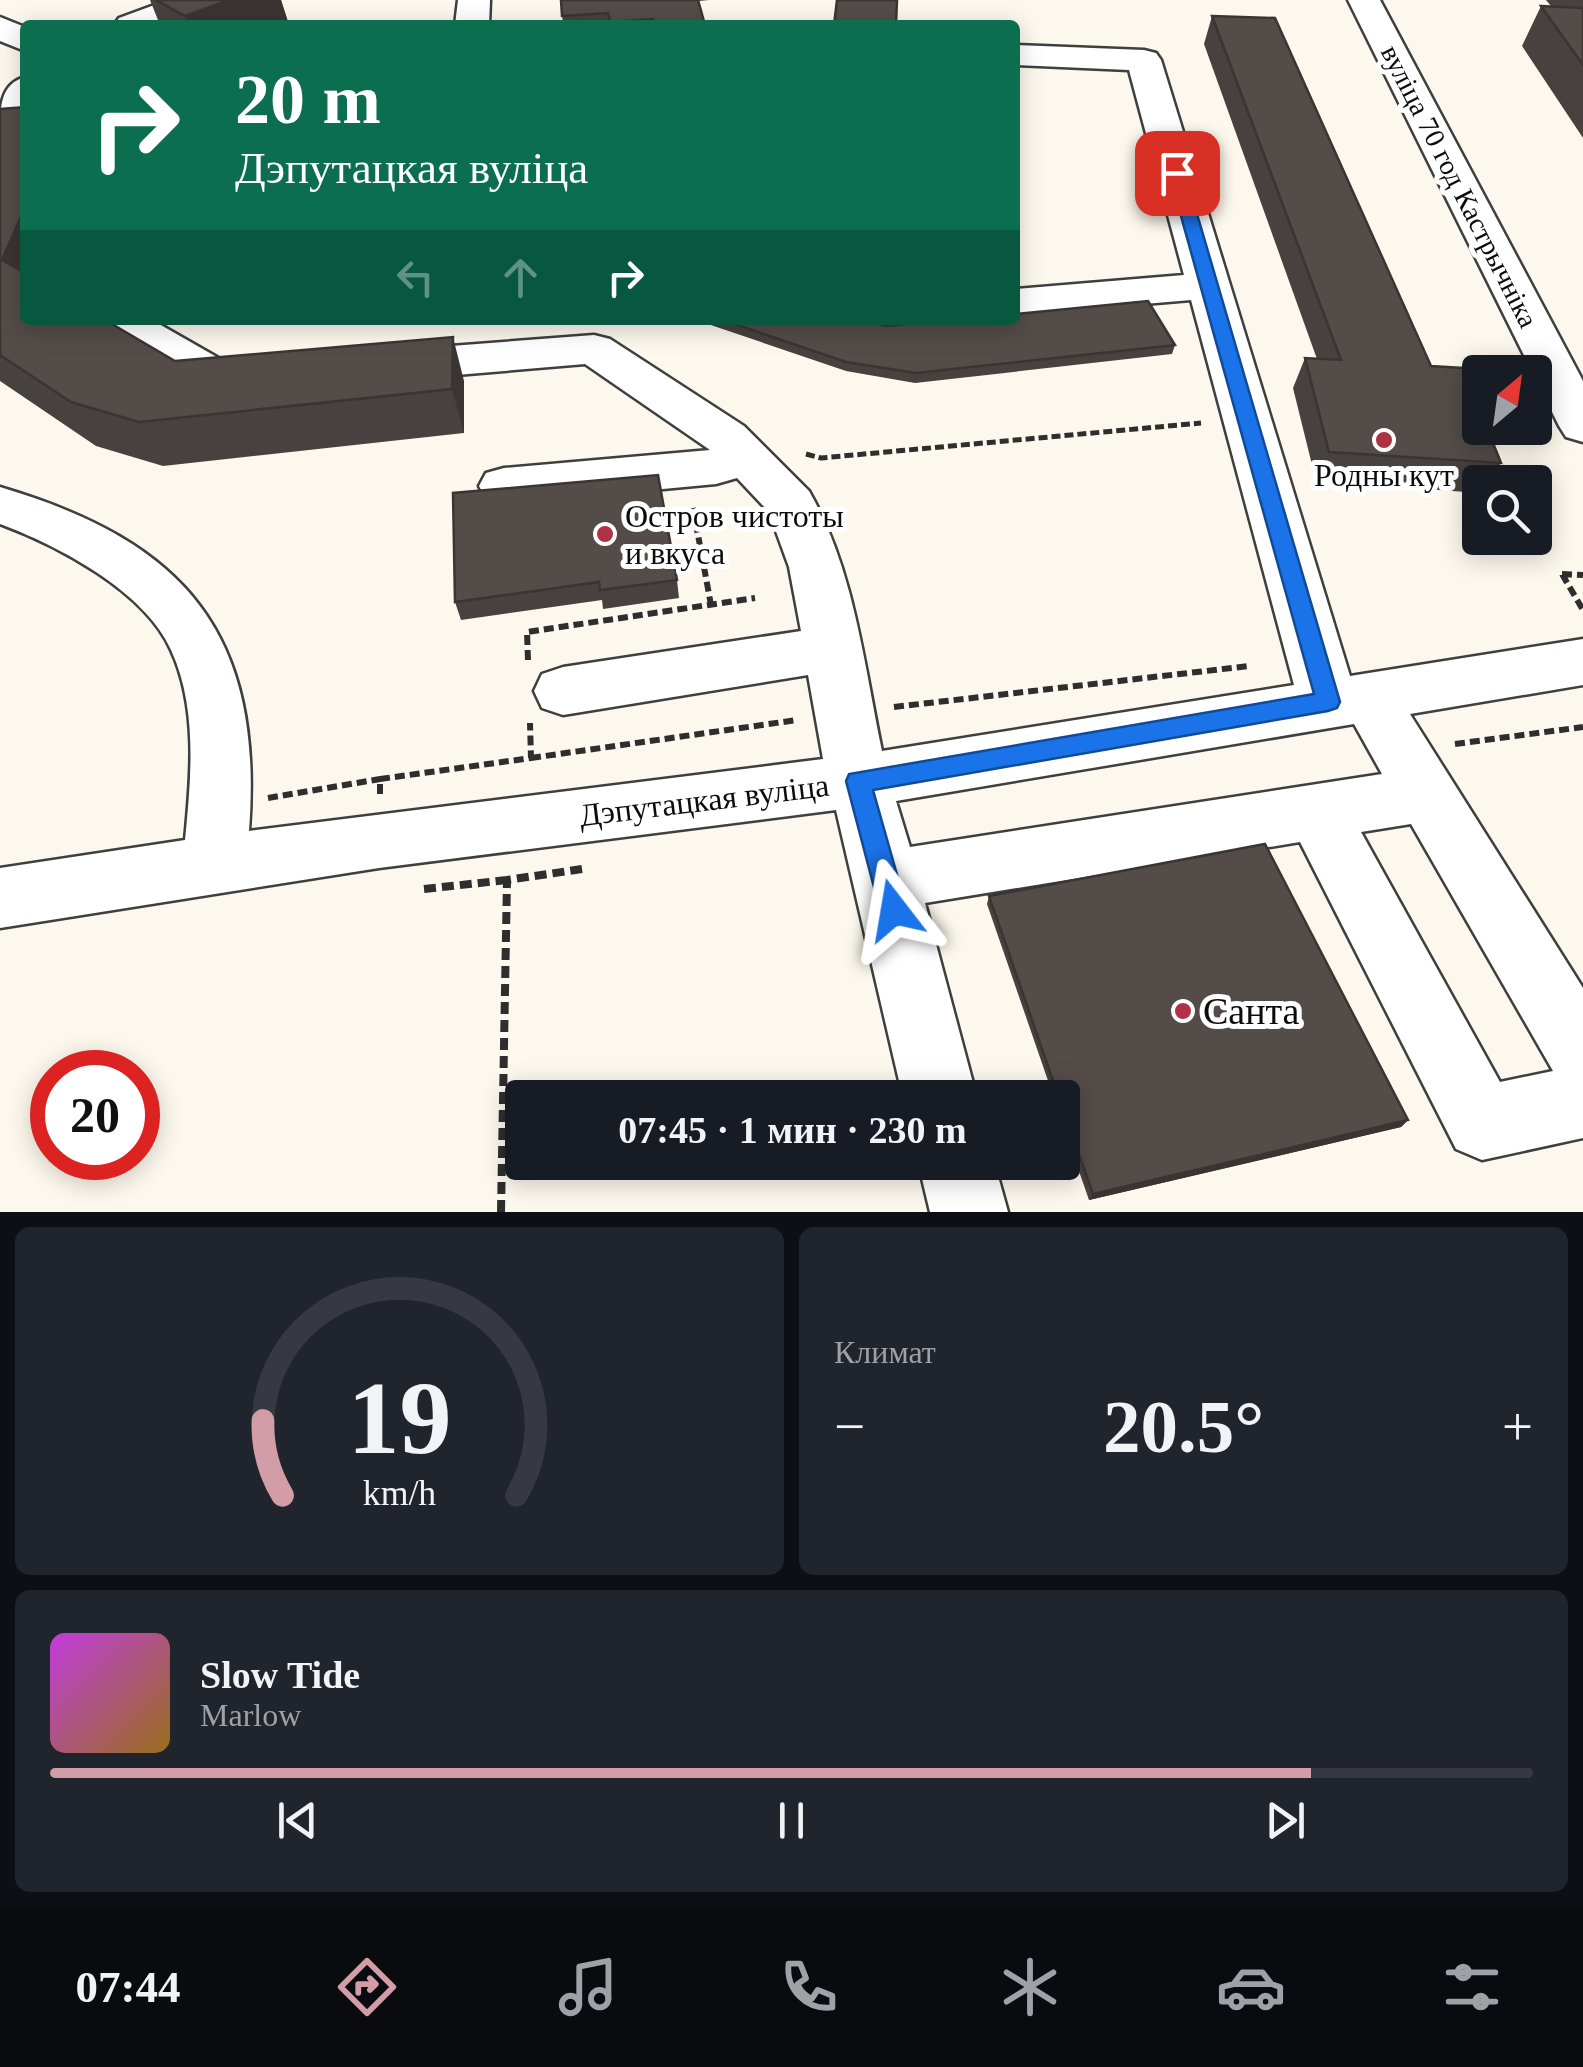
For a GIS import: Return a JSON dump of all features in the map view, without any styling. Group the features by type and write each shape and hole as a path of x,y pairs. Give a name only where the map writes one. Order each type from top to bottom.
{"street":[{"path":"144,20 198,0"},
{"name":"вуліца 70 год Кастрычніка","path":"1364,0 1583,426"},
{"path":"1020,55 1144,60 1247,419 1348,699 1427,794 1583,1054"},
{"path":"0,122 20,95"},
{"path":"1020,302 1209,286"},
{"path":"128,325 222,380 318,372 452,340 594,349 736,448 791,504 816,567 858,781 936,1080"},
{"path":"504,486 716,467 736,448"},
{"path":"0,505 28,514 112,556 159,591 200,649 220,743 215,863"},
{"path":"540,688 832,649"},
{"name":"Дэпутацкая вуліца","path":"0,898 215,863 395,865 858,781 1583,662"},
{"path":"886,880 1427,794"},
{"path":"1318,813 1482,1123 1583,1101"},
{"path":"960,1180 968,1212"}],"path":[{"path":"736,448 749,436 821,458 1247,419"},
{"path":"686,470 711,605"},
{"path":"1583,574 1562,574 1583,610"},
{"path":"531,758 540,688 527,632 755,598"},
{"path":"507,880 395,865 380,779 844,712 1250,666"}],"building":[{"path":"156,0 229,0 185,16"},
{"path":"561,0 698,0 704,20 610,20 608,13 562,16"},
{"path":"837,0 897,0 896,20 835,20"},
{"path":"1541,6 1583,8 1583,65"},
{"path":"1212,16 1275,18 1431,366 1462,368 1462,445 1494,445 1501,463 1329,452 1305,358 1341,360"},
{"path":"20,107 20,219 2,260 20,270 20,325 114,325 175,361 453,337 452,389 139,422 71,402 0,355 0,109"},
{"path":"1148,301 1175,345 916,373 846,362 738,325 1020,325 1020,314"},
{"path":"658,475 677,580 600,590 599,582 455,602 453,493"},
{"name":"Санта","path":"1265,844 1408,1120 1093,1194 1080,1158 1080,1080 1053,1080 989,896"}],"place":[{"name":"Родны кут","path":"1384,440"},
{"name":"Остров чистоты и вкуса","path":"605,534"},
{"name":"Санта","path":"1183,1011"}],"route":[{"path":"894,910 858,781 1328,702 1177,173"}]}
